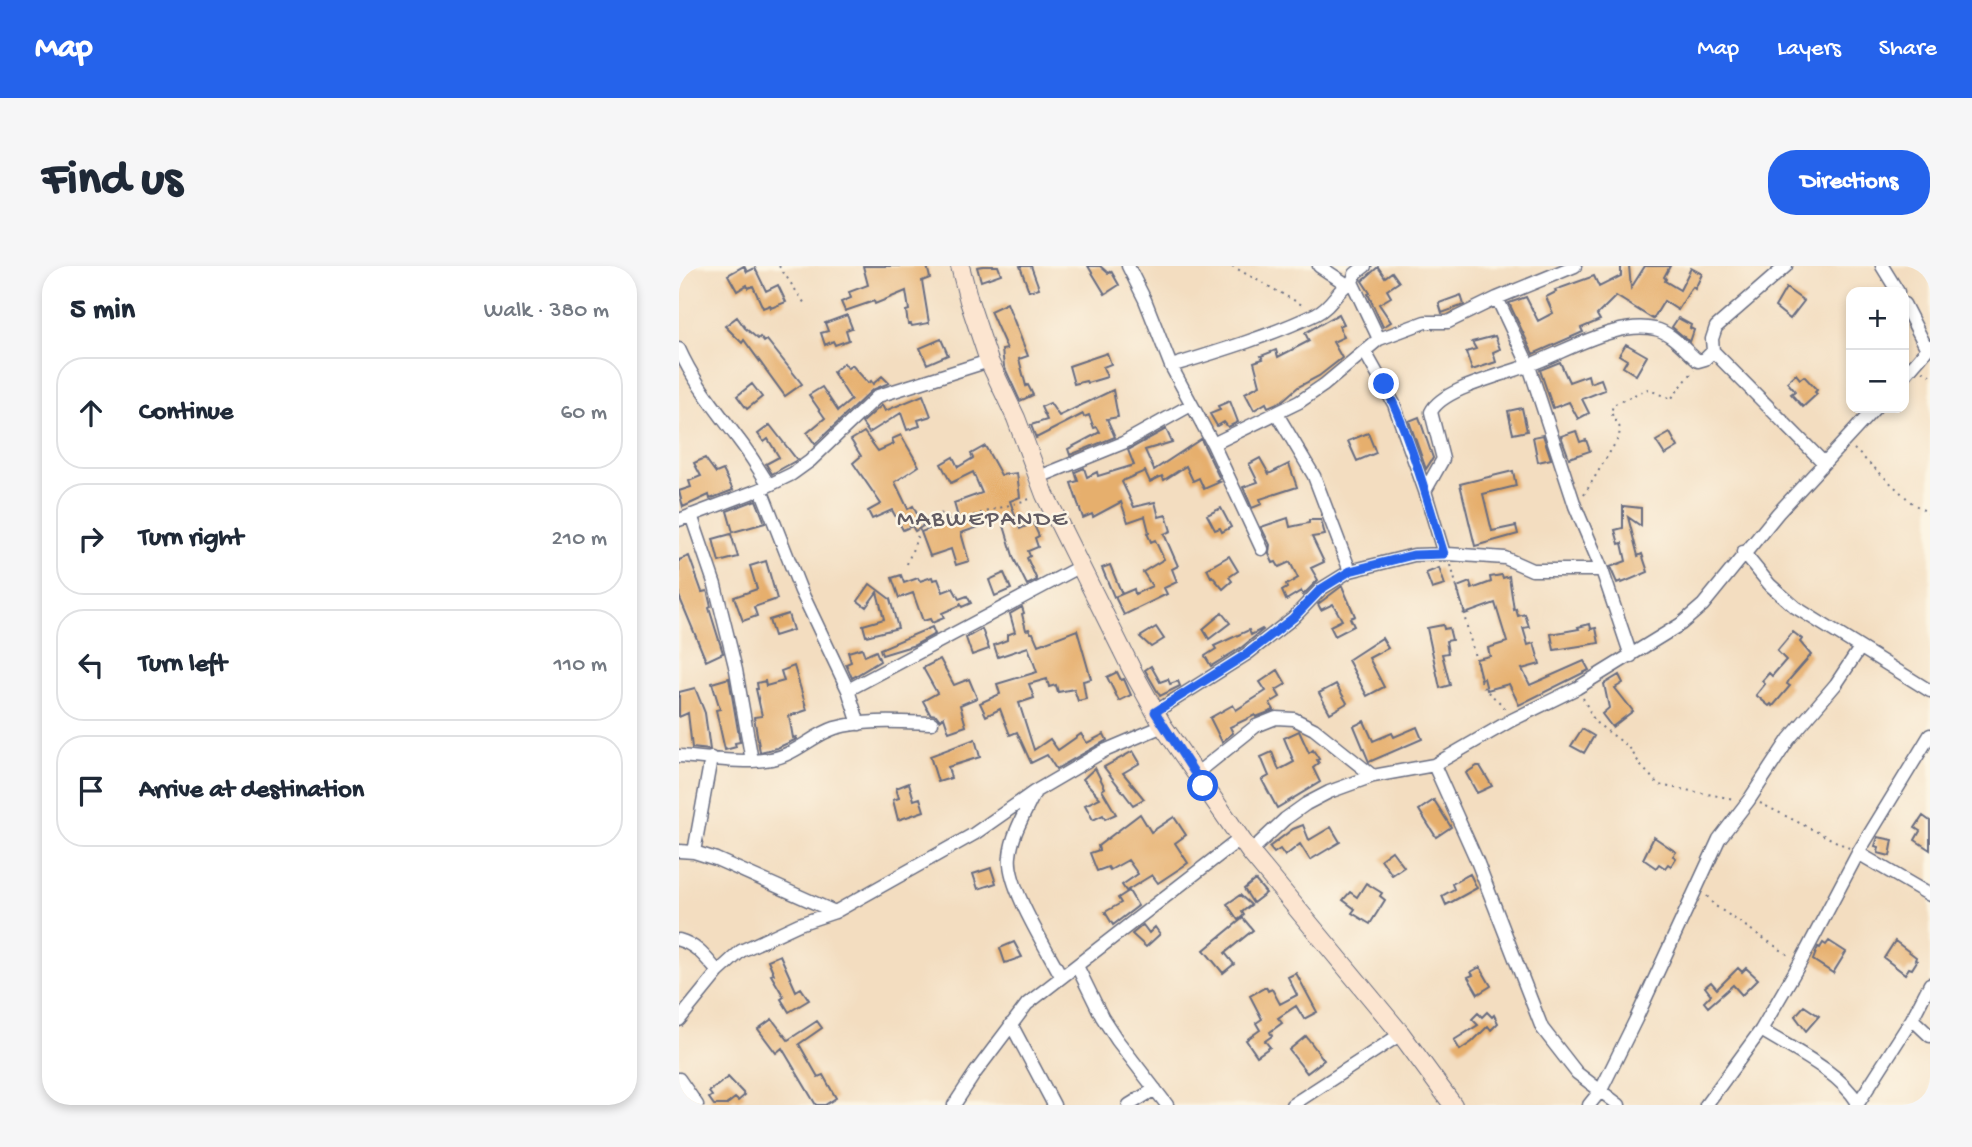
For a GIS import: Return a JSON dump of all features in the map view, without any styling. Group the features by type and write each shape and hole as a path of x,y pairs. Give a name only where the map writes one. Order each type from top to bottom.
{"street":[{"path":"960,266 989,361 1016,418 1045,495 1159,719 1246,845 1401,1034 1453,1105"},
{"path":"1128,266 1145,300 1171,366 1213,444 1262,548"},
{"path":"1319,266 1349,283 1379,339"},
{"path":"1171,366 1261,336 1317,313 1330,305 1365,266"},
{"path":"1213,444 1299,402 1324,385 1379,339 1425,322 1448,322 1497,298 1575,266"},
{"path":"1786,266 1716,327 1712,339 1713,351 1823,463"},
{"path":"1882,266 1895,287"},
{"path":"1497,298 1529,366 1576,508 1602,570 1631,656"},
{"path":"1909,313 1928,347 1909,370"},
{"path":"1425,491 1443,459 1431,412 1433,407 1461,390 1529,366 1610,332 1639,328 1662,331 1701,361 1713,351"},
{"path":"679,349 689,372 710,404 740,441 765,487 801,591 848,690 859,724"},
{"path":"1364,352 1389,394 1446,554"},
{"path":"752,761 736,670 715,585 685,518 792,474 810,461 879,396 989,361"},
{"path":"1039,477 1123,443 1191,405"},
{"path":"954,1105 1027,1003 1061,976 1306,804 1329,792 1373,776 1434,765 1510,721 1577,688 1692,615 1703,605 1743,552 1870,413"},
{"path":"1277,414 1314,476 1350,571"},
{"path":"1743,552 1782,597 1817,622 1930,691"},
{"path":"679,1020 718,972 741,951 799,924 835,912 974,834 1034,792 1159,719 1293,618 1321,589 1350,571 1413,555 1446,554 1505,558 1532,570 1602,570"},
{"path":"848,690 1081,566"},
{"path":"1589,1105 1601,1090 1719,839 1749,800 1789,739 1836,684 1860,648"},
{"path":"1196,774 1256,726 1276,718 1294,719 1314,729 1373,776"},
{"path":"679,756 752,761 774,759 833,729 891,721 932,723"},
{"path":"1706,1105 1761,1030 1858,853 1930,735"},
{"path":"694,852 711,758"},
{"path":"1434,765 1477,861 1542,1028 1577,1073 1619,1105"},
{"path":"1034,792 1014,838 1009,857 1011,875 1061,976"},
{"path":"679,850 716,859 835,912"},
{"path":"1858,853 1930,895"},
{"path":"679,940 700,950 718,972"},
{"path":"1077,965 1117,1040 1167,1105"},
{"path":"1761,1030 1837,1078 1850,1091 1857,1104 1912,1018 1930,984"},
{"path":"1912,1018 1930,1036"},
{"path":"1011,1024 1054,1105"},
{"path":"1292,1105 1401,1034"},
{"path":"679,1079 698,1105"},
{"path":"1129,1105 1155,1089"}],"path":[{"path":"779,266 805,304"},
{"path":"1232,266 1317,313"},
{"path":"1576,508 1619,437 1620,428 1611,413 1613,405 1647,389 1671,399 1701,361"},
{"path":"1845,441 1912,503 1930,514"},
{"path":"907,564 920,530 940,513 958,520 1045,495"},
{"path":"1446,554 1482,684 1503,704 1510,721"},
{"path":"1577,688 1595,722 1629,747 1641,766 1659,785 1749,800 1802,823 1858,853"},
{"path":"1699,883 1714,905 1800,963"}],"building":[{"path":"744,266 747,272 755,268 766,291 778,285 786,302 763,308 753,286 748,288 747,285 737,291 728,275"},
{"path":"863,266 927,266 930,278 922,281 929,323 912,326 908,324 906,291 875,304 874,301 845,311 841,302 851,298 849,292 868,285"},
{"path":"998,266 1001,274 981,281 977,267"},
{"path":"1020,266 1031,266 1039,288 1029,291"},
{"path":"1088,266 1100,266 1108,273 1111,271 1119,285 1105,294"},
{"path":"1621,266 1629,266 1631,288 1645,266 1670,266 1664,277 1665,281 1680,290 1691,268 1702,274 1695,289 1693,287 1678,310 1664,301 1653,319 1616,296 1597,315 1600,320 1581,328 1583,332 1533,354 1509,303 1526,297 1538,321 1553,313 1546,297 1556,292 1555,290 1594,276 1599,287 1621,276"},
{"path":"1378,267 1385,277 1392,272 1399,282 1387,290 1391,297 1379,304 1391,322 1383,327 1368,294 1370,293 1362,281"},
{"path":"1786,288 1804,301 1790,319 1775,307"},
{"path":"1461,295 1464,305 1442,313 1439,303"},
{"path":"1007,303 1028,356 1019,359 1026,386 1028,385 1033,395 1020,401 1004,366 1002,350 1007,349 990,311"},
{"path":"1339,314 1344,324 1339,326 1344,337 1333,342 1342,358 1282,401 1268,407 1266,403 1254,410 1245,393 1260,385 1254,362 1276,350 1278,357 1309,341 1305,333"},
{"path":"847,315 852,328 846,330 849,340 835,345 833,341 825,345 821,333 828,331 825,323"},
{"path":"737,317 758,339 760,337 764,342 767,340 802,384 785,396 744,340 742,343 725,326"},
{"path":"1678,318 1691,325 1690,328 1694,330 1690,342 1672,327"},
{"path":"1495,336 1500,349 1493,352 1496,362 1472,370 1466,352 1476,349 1472,342"},
{"path":"941,339 948,355 927,364 920,348"},
{"path":"1626,344 1647,356 1636,375 1623,367 1627,360 1619,355"},
{"path":"1107,353 1111,364 1103,367 1107,377 1074,384 1069,366"},
{"path":"1560,362 1569,382 1588,375 1590,383 1601,379 1605,390 1582,399 1589,413 1578,419 1569,402 1553,408 1540,370"},
{"path":"844,363 848,368 852,365 868,383 871,381 873,384 882,376 889,383 872,390 815,444 807,433 825,418 809,395 822,387 838,411 851,400 833,372"},
{"path":"1796,374 1800,379 1804,376 1817,390 1817,394 1803,407 1791,394 1795,391 1787,382"},
{"path":"752,384 762,397 747,409 737,396"},
{"path":"1113,390 1118,417 1107,419 1115,437 1070,455 1068,449 1100,432 1097,427 1094,428 1089,415 1084,417 1083,414 1036,438 1031,425 1047,420 1041,407 1050,403 1059,416"},
{"path":"923,395 931,416 918,420 920,426 907,430 901,413 869,433 862,423 882,405 885,411"},
{"path":"1230,401 1238,422 1228,427 1224,422 1217,426 1210,414 1220,410 1218,406"},
{"path":"1522,408 1527,431 1513,434 1508,411"},
{"path":"1419,417 1433,458 1426,469 1409,421"},
{"path":"770,425 797,460 772,474 766,464 779,457 768,439 764,442 758,434"},
{"path":"1166,429 1172,442 1145,450 1154,470 1201,439 1220,479 1217,481 1220,482 1204,489 1199,478 1193,481 1186,466 1164,480 1162,476 1150,482 1145,471 1122,482 1134,507 1155,502 1159,517 1166,515 1171,531 1164,534 1178,566 1172,569 1177,582 1164,588 1167,594 1124,615 1115,597 1134,589 1135,594 1152,586 1143,572 1164,559 1155,540 1151,542 1147,533 1149,532 1145,516 1128,522 1121,502 1093,517 1092,514 1083,518 1071,483 1078,481 1075,472 1084,468 1087,477 1097,472 1098,476 1134,465 1128,450"},
{"path":"1576,431 1580,442 1586,440 1590,451 1569,458 1561,436"},
{"path":"864,432 878,451 894,444 892,439 901,435 919,466 895,482 908,509 913,506 923,526 915,531 912,526 903,530 892,510 872,519 868,511 881,504 853,463 861,456 851,440"},
{"path":"1368,433 1376,453 1357,461 1348,441"},
{"path":"1670,433 1678,447 1665,455 1656,441"},
{"path":"1543,435 1551,459 1538,462 1533,437"},
{"path":"985,446 1001,475 1017,473 1020,497 1010,501 1020,529 1033,523 1039,536 1035,538 1038,547 1028,551 1030,556 1027,558 1037,580 1027,585 1014,559 1002,519 961,533 969,561 956,565 951,549 930,556 921,532 958,517 954,503 982,493 973,472 951,483 941,464 953,457 958,467 973,458 971,454"},
{"path":"705,458 716,473 723,470 733,490 710,499 709,495 683,507 679,491 691,487 689,481 701,476 694,463"},
{"path":"1260,458 1269,474 1289,464 1297,487 1260,499 1262,504 1252,508 1243,487 1258,482 1249,464"},
{"path":"1513,471 1516,486 1483,494 1492,531 1516,526 1518,534 1475,546 1460,484"},
{"path":"756,500 765,523 733,532 727,511"},
{"path":"1623,506 1641,508 1641,526 1628,517 1638,556 1642,554 1648,572 1617,583 1610,567 1626,561 1622,543 1619,544 1615,530 1623,528"},
{"path":"1221,508 1231,527 1222,532 1220,528 1215,530 1207,515"},
{"path":"1288,518 1290,527 1309,523 1309,520 1321,520 1325,535 1312,537 1324,562 1311,568 1318,580 1303,595 1301,591 1286,600 1282,591 1287,588 1286,585 1298,578 1290,562 1279,567 1276,562 1273,563 1269,554 1270,545 1261,527"},
{"path":"731,534 738,557 719,562 713,539"},
{"path":"689,556 702,592 707,591 711,607 709,608 723,653 706,661 679,596 679,560"},
{"path":"1229,556 1238,571 1229,577 1232,581 1223,589 1207,569"},
{"path":"766,561 777,599 754,607 757,616 743,621 734,597 757,589 750,566"},
{"path":"1110,565 1122,594 1114,597 1102,568"},
{"path":"1439,568 1445,585 1432,589 1426,573"},
{"path":"1004,573 1011,589 995,596 989,580"},
{"path":"901,575 904,583 932,577 933,580 938,579 943,592 953,588 959,599 967,596 971,603 942,613 944,618 932,623 930,619 923,621 913,593 899,598 892,578"},
{"path":"1502,575 1503,578 1509,576 1514,610 1516,609 1518,616 1525,614 1529,627 1523,628 1528,645 1534,643 1540,664 1522,669 1530,685 1584,661 1589,670 1519,705 1509,684 1487,690 1476,659 1490,656 1488,648 1507,642 1495,603 1465,614 1457,587 1470,582 1472,589 1491,582 1490,577"},
{"path":"870,584 890,599 898,628 866,636 863,625 884,619 877,592 866,607 858,601"},
{"path":"1342,586 1355,616 1350,618 1354,626 1335,636 1330,626 1342,620 1333,604 1321,610 1318,604"},
{"path":"1022,607 1026,630 1029,629 1033,633 1038,645 1077,630 1091,679 1083,681 1086,699 1078,701 1074,689 1058,692 1056,685 1049,687 1047,679 1029,684 1034,698 1019,703 1034,750 1050,739 1058,750 1081,734 1087,743 1104,734 1107,740 1056,769 1047,755 1031,763 1017,732 1010,735 1000,709 986,716 980,703 1000,694 997,684 1037,672 1028,647 998,657 994,645 1007,640 1007,635 1015,632 1010,614"},
{"path":"1222,613 1230,623 1209,639 1203,629"},
{"path":"788,614 793,630 774,636 769,620"},
{"path":"1590,624 1591,629 1596,628 1599,643 1554,650 1551,634 1579,629 1578,627"},
{"path":"1443,625 1444,629 1449,628 1452,640 1446,641 1448,653 1442,654 1450,685 1440,688 1427,628"},
{"path":"932,627 935,634 915,645 882,655 880,649"},
{"path":"1156,627 1164,639 1151,647 1140,637"},
{"path":"982,629 989,649 972,655 966,638"},
{"path":"1262,629 1242,647 1211,666 1205,656 1216,649 1214,646 1249,630 1251,635"},
{"path":"1793,632 1802,639 1800,642 1811,655 1789,680 1787,684 1790,686 1773,706 1769,706 1756,695 1765,684 1762,681 1769,673 1772,676 1786,660 1777,651"},
{"path":"1382,638 1388,648 1369,658 1384,687 1367,696 1348,660"},
{"path":"862,648 865,656 876,651 880,661 852,678 846,664 851,662 848,652"},
{"path":"940,659 954,685 969,679 977,698 960,705 966,726 949,732 944,717 940,720 936,715 930,714 923,701 937,693 923,668"},
{"path":"794,666 807,710 789,716 793,738 797,739 760,752 754,717 762,716 757,683 765,681 766,686 784,681 781,671"},
{"path":"1151,666 1160,682 1168,679 1170,684 1178,681 1180,686 1160,696 1145,670"},
{"path":"1278,670 1286,684 1276,690 1280,697 1270,703 1274,710 1256,717 1255,715 1230,727 1233,733 1222,742 1210,718 1233,705 1236,710 1266,691 1260,682"},
{"path":"1117,672 1121,680 1124,679 1131,695 1119,701 1107,677"},
{"path":"1619,675 1623,683 1615,688 1633,711 1612,727 1602,714 1609,708 1604,684"},
{"path":"729,678 740,742 735,743 736,747 725,750 716,710 720,709 712,683"},
{"path":"1336,684 1347,703 1330,713 1319,693"},
{"path":"695,688 705,713 710,750 692,748 688,713 679,717 679,692"},
{"path":"1364,721 1373,741 1392,733 1394,737 1417,727 1422,739 1369,762 1354,726"},
{"path":"1582,729 1594,736 1584,753 1571,746"},
{"path":"1299,731 1309,753 1313,750 1319,759 1319,763 1313,768 1320,782 1277,808 1262,780 1269,776 1261,757 1272,752 1279,770 1294,762 1284,738"},
{"path":"975,739 980,757 948,767 951,778 938,782 930,756"},
{"path":"1133,751 1140,763 1123,773 1144,799 1133,805 1104,767"},
{"path":"1480,766 1492,786 1477,793 1466,773"},
{"path":"1095,768 1105,788 1102,790 1116,814 1105,819 1103,815 1093,820 1085,805 1100,798 1083,779"},
{"path":"909,783 914,800 920,798 924,811 898,820 893,800 899,798 896,788"},
{"path":"1434,800 1451,827 1436,837 1419,810"},
{"path":"1140,814 1151,832 1174,817 1186,835 1175,843 1188,863 1158,883 1152,875 1126,891 1122,885 1138,874 1128,860 1110,870 1108,867 1097,871 1090,853 1099,850 1098,846"},
{"path":"1923,816 1930,821 1930,850 1915,840 1920,831 1915,828"},
{"path":"1303,825 1309,840 1331,827 1340,842 1310,860 1300,844 1285,856 1280,849 1274,853 1269,847"},
{"path":"1654,837 1676,852 1671,866 1668,864 1665,868 1659,864 1656,868 1643,859"},
{"path":"1878,837 1893,840 1890,856 1878,853 1879,847 1875,846"},
{"path":"1392,851 1404,867 1392,875 1381,859"},
{"path":"991,868 996,883 978,889 973,874"},
{"path":"1470,874 1477,888 1446,905 1442,896 1454,889 1452,884"},
{"path":"1255,880 1266,893 1253,903 1244,889"},
{"path":"1366,883 1382,893 1380,896 1385,900 1370,924 1352,913 1355,909 1343,900 1350,892 1357,897"},
{"path":"1129,891 1138,906 1113,925 1105,912 1121,903 1118,898"},
{"path":"1240,895 1251,905 1242,912 1244,915 1238,920 1227,904"},
{"path":"1243,918 1253,930 1225,953 1234,964 1223,973 1204,950"},
{"path":"1143,925 1149,933 1155,927 1160,934 1146,947 1132,934"},
{"path":"1829,941 1846,952 1833,973 1813,960 1818,947"},
{"path":"1895,941 1916,957 1917,961 1912,969 1909,968 1905,974 1884,958"},
{"path":"1014,942 1022,957 1005,963 1000,948"},
{"path":"780,955 796,991 801,988 809,1000 789,1012 771,975 774,974 768,960"},
{"path":"1480,967 1491,986 1478,994 1468,977"},
{"path":"1738,968 1742,972 1746,968 1758,979 1742,995 1733,985 1708,1007 1704,1002 1711,995 1705,987 1711,982 1717,989"},
{"path":"1296,973 1317,1012 1304,1019 1296,1006 1278,1018 1282,1023 1270,1032 1272,1036 1265,1041 1270,1047 1257,1056 1246,1040 1260,1030 1256,1023 1262,1019 1250,996 1266,987 1268,991 1272,989 1280,1004 1297,995 1288,977"},
{"path":"1804,1006 1819,1016 1806,1031 1795,1016"},
{"path":"1487,1012 1492,1017 1494,1015 1498,1023 1491,1030 1488,1026 1460,1050 1454,1040 1478,1025 1472,1019 1478,1013 1482,1017"},
{"path":"772,1019 788,1040 817,1021 822,1028 799,1044 818,1077 823,1075 836,1098 825,1105 816,1105 782,1048 776,1053 758,1029"},
{"path":"1306,1036 1324,1060 1307,1073 1289,1050"},
{"path":"728,1077 745,1095 726,1105 714,1105 709,1098 712,1096 709,1092"}],"district":[{"name":"MABWEPANDE","path":"983,520"}],"route":[{"path":"1203,786 1155,712 1247,654 1293,618 1321,589 1350,571 1413,555 1444,554 1425,491 1394,404 1384,384"}]}
